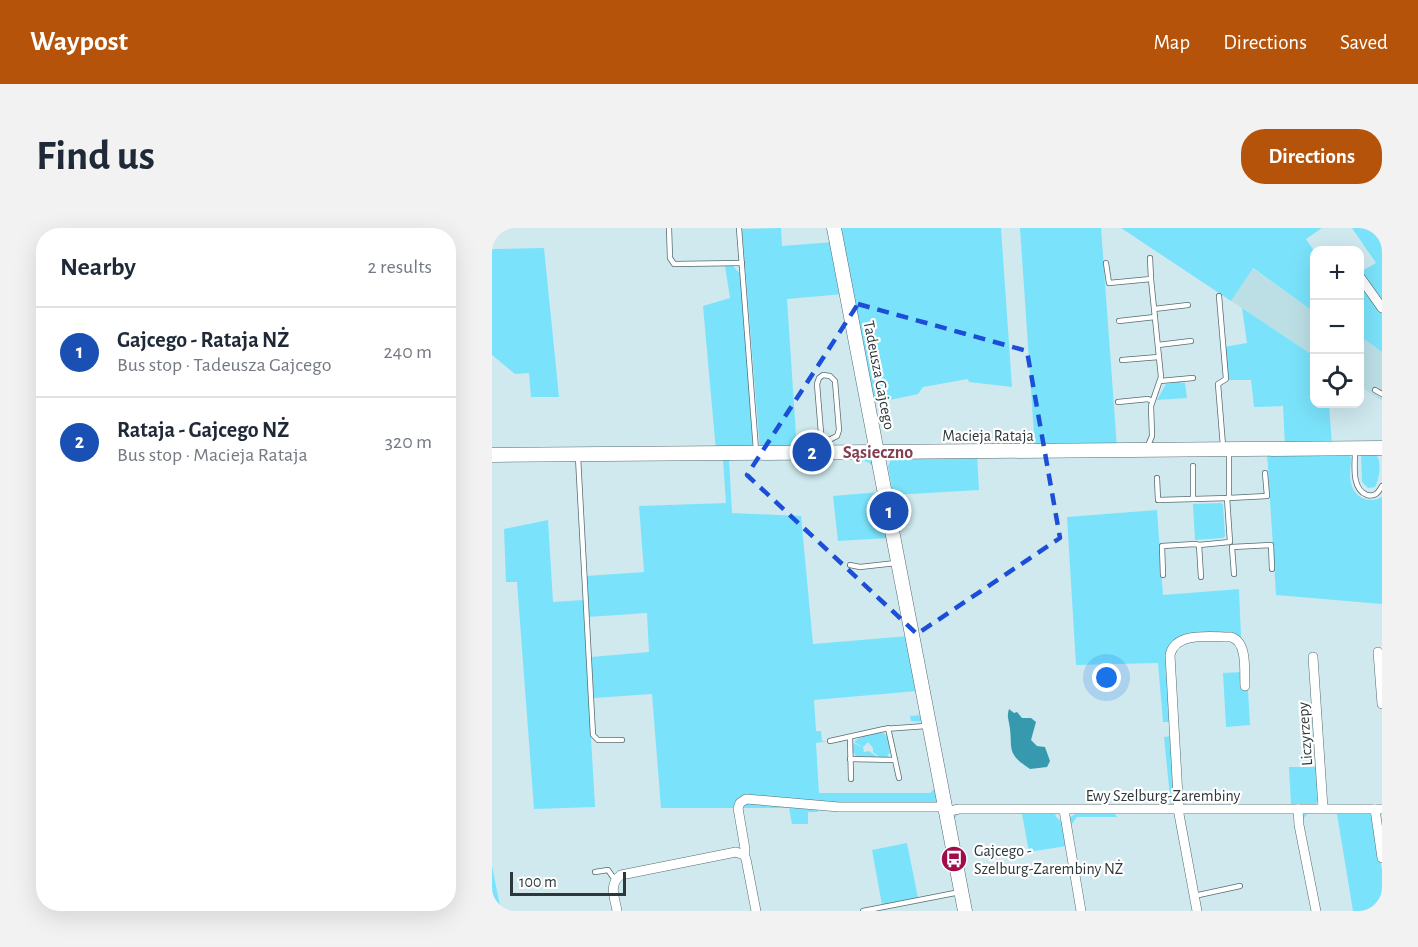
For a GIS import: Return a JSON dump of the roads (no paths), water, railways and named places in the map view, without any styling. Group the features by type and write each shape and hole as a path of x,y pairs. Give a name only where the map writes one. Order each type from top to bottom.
{"street":[{"name":"Tadeusza Gajcego","path":"834,228 965,911"},
{"path":"1364,284 1382,308"},
{"name":"Macieja Rataja","path":"492,455 756,453 829,446 878,452 1382,449"},
{"path":"1197,911 1179,810 1170,655 1173,646 1184,639 1236,638 1242,646 1245,686"},
{"path":"1378,652 1382,704"},
{"name":"Liczyrzepy","path":"1313,657 1323,808"},
{"name":"Ewy Szelburg-Zarembiny","path":"744,855 738,810 741,802 749,799 838,807 945,809 1379,809"},
{"path":"1298,809 1316,911"},
{"path":"1379,809 1382,858"},
{"path":"1064,810 1081,911"},
{"path":"617,911 613,889 615,880 623,874 736,852 744,855 746,859 756,911"}],"lane":[{"path":"669,228 670,258 674,264 742,263"},
{"path":"739,228 756,453"},
{"path":"1148,451 1152,435 1150,410 1160,381 1150,258"},
{"path":"1106,263 1109,283 1151,279"},
{"path":"1219,296 1226,379 1218,384 1226,450 1230,542 1235,547 1270,545 1272,569"},
{"path":"1154,309 1188,305"},
{"path":"1119,321 1155,317"},
{"path":"1158,345 1191,341"},
{"path":"1122,360 1159,357"},
{"path":"827,375 834,379 839,430 829,446 821,433 817,384 819,378 827,375"},
{"path":"1160,381 1193,378"},
{"path":"1375,390 1382,394"},
{"path":"1118,402 1148,399 1152,401"},
{"path":"1355,448 1355,479 1358,488 1363,493 1372,496 1382,486"},
{"path":"578,454 593,735 598,740 622,740"},
{"path":"1193,466 1193,499"},
{"path":"1156,478 1158,500 1228,498 1267,496 1265,473"},
{"path":"1163,575 1162,546 1230,542"},
{"path":"1199,545 1201,577"},
{"path":"1234,574 1232,548 1235,547"},
{"path":"850,566 899,563"},
{"path":"830,741 888,728 929,725"},
{"path":"888,728 899,778"},
{"path":"850,738 851,779"},
{"path":"850,759 895,760"},
{"path":"595,872 608,870 615,880"},
{"path":"1194,896 1240,886"},
{"path":"863,911 961,892"}],"place":[{"name":"Rataja - Gajcego NŻ","path":"812,452"},
{"name":"Gajcego - Rataja NŻ","path":"889,511"},
{"name":"Gajcego - Szelburg-Zarembiny NŻ","path":"954,859"}],"district":[{"name":"Sąsieczno","path":"878,452"}]}
